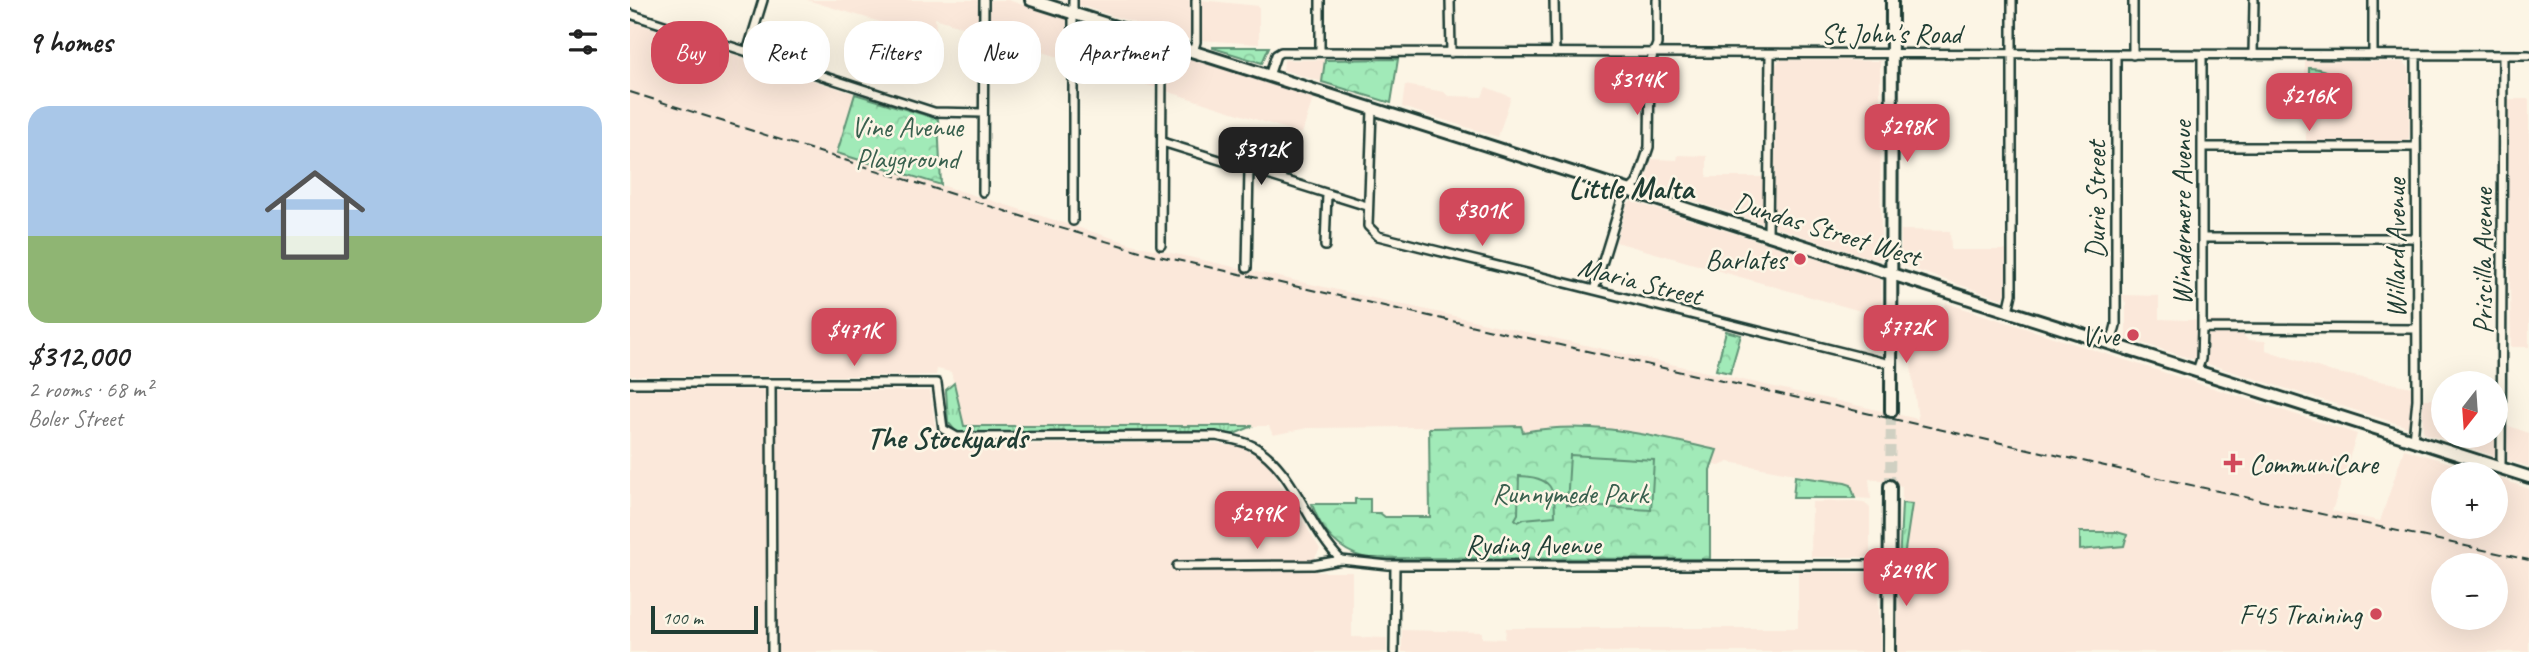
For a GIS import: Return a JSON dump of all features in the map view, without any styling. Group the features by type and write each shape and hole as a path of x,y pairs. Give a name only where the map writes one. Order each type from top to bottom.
{"main road":[{"name":"Dundas Street West","path":"1031,0 1098,21"},
{"path":"1891,411 1892,0"},
{"name":"Dundas Street West","path":"1193,52 2485,462"},
{"name":"Dundas Street West","path":"2508,470 2529,477"},
{"path":"1889,652 1890,486"}],"street":[{"path":"757,21 764,0"},
{"path":"983,192 984,0"},
{"path":"1073,0 1073,221"},
{"path":"1193,52 1196,42 1196,0"},
{"path":"1320,52 1321,0"},
{"path":"1450,0 1451,53"},
{"path":"1554,0 1555,54"},
{"path":"1594,290 1622,199 1637,183 1649,147 1650,63 1657,44 1657,0"},
{"path":"2008,312 2012,294 2012,0"},
{"path":"2133,0 2133,55"},
{"path":"2253,55 2254,0"},
{"path":"2373,0 2373,55"},
{"path":"630,14 743,51"},
{"name":"St John's Road","path":"1269,76 1274,59 1281,52 2529,55"},
{"path":"1768,235 1770,55"},
{"name":"Durie Street","path":"2111,344 2116,326 2116,55"},
{"name":"Windermere Avenue","path":"2197,371 2201,359 2202,328 2202,55"},
{"name":"Willard Avenue","path":"2413,440 2416,424 2416,55"},
{"name":"Priscilla Avenue","path":"2501,462 2503,55"},
{"path":"830,79 934,112 983,113"},
{"path":"1161,245 1162,84"},
{"path":"1162,142 1367,206 1372,108"},
{"path":"2203,147 2416,147"},
{"path":"1247,268 1249,169"},
{"path":"1325,246 1327,194"},
{"name":"Maria Street","path":"1367,206 1368,226 1378,236 1890,364"},
{"path":"2202,237 2416,238"},
{"path":"2202,328 2416,329"},
{"path":"630,383 937,383 941,422 946,433 957,438 1216,436 1242,441 1268,457 1323,540 1341,559"},
{"path":"771,383 772,652"},
{"name":"Ryding Avenue","path":"1177,566 1313,565 1341,559 1395,565 1890,565"},
{"path":"1394,652 1395,565"}],"shaded area":[{"path":"807,0 1008,0 1073,21 1055,21 1055,56 1041,52 1041,21 958,21 958,25 935,18 935,21 877,21"},
{"path":"1063,0 1200,0 1259,6 1259,44 1191,39 1191,21 1129,21"},
{"path":"630,21 651,28 651,84 729,84 729,53 743,58 743,84 824,84 855,94 837,153 1135,245 1918,419 1910,360 1913,343 1941,317 1946,303 2357,434 2332,511 2380,521 2404,449 2447,462 2431,462 2431,539 2508,539 2508,481 2529,489 2529,652 1897,652 1902,486 1869,479 1871,499 1855,498 1851,485 1845,483 1729,462 1719,466 1712,464 1713,459 1658,437 1586,426 1550,427 1523,432 1520,426 1307,428 1273,435 1269,426 964,426 951,372 937,369 936,375 630,376"},
{"path":"1191,59 1313,98 1302,134 1144,84 1191,84"},
{"path":"1284,60 1325,60 1322,82 1283,70"},
{"path":"1780,60 1880,61 1881,258 1877,260 1647,186 1645,182 1652,159 1677,160 1678,155 1707,156 1707,177 1765,177 1765,182 1775,182 1776,64"},
{"path":"2305,61 2404,62 2409,68 2409,139 2404,142 2306,141"},
{"path":"1405,85 1444,92 1448,96 1482,97 1486,87 1511,97 1498,137 1402,107"},
{"path":"2507,99 2529,99 2529,347 2511,347"},
{"path":"1631,201 1881,279 1882,317 1616,242 1627,204"},
{"path":"1901,230 1950,231 1951,250 2006,250 2006,294 2002,299 1901,265"},
{"path":"2121,295 2159,296 2159,319 2243,322 2244,336 2248,340 2266,341 2266,350 2332,372 2412,387 2412,425 2408,427 2126,338 2126,303"},
{"path":"630,389 930,391 938,445 1207,443 1242,447 1262,459 1272,469 1320,549 1314,559 1316,572 1352,572 1352,637 1387,638 1387,652 630,652"},
{"path":"2422,399 2431,399 2431,436 2423,430"},
{"path":"2508,426 2529,433 2529,467 2470,448 2508,448"},
{"path":"1812,502 1864,502 1870,508 1870,557 1811,557"},
{"path":"1798,571 1877,573 1881,652 1402,652 1402,630 1482,632 1482,638 1505,639 1506,628 1798,628"}],"green space":[{"path":"1213,47 1269,47 1262,63 1213,48"},
{"path":"1398,59 1391,103 1322,82 1325,60"},
{"path":"2309,68 2323,70 2335,77 2343,87 2346,102 2309,99"},
{"name":"Vine Avenue Playground","path":"855,94 938,119 941,185 837,153"},
{"path":"1726,331 1741,335 1730,373 1716,370"},
{"path":"954,383 964,426 1253,426 1234,434 957,433 948,422 946,390"},
{"name":"Runnymede Park","path":"1521,426 1523,432 1548,428 1597,428 1669,439 1717,450 1710,470 1710,559 1366,558 1339,545 1320,523 1312,504 1355,504 1355,499 1370,499 1370,513 1380,513 1385,517 1430,517 1429,428"},
{"path":"1570,455 1654,460 1651,510 1567,505"},
{"path":"1519,476 1544,481 1549,486 1554,498 1555,516 1518,522 1515,519 1518,514"},
{"path":"1795,476 1851,485 1855,498 1793,498"},
{"path":"1902,503 1912,504 1904,557 1909,562 1904,570 1899,566"},
{"path":"2080,532 2117,532 2127,535 2124,546 2080,550"}],"tunnel":[{"path":"1890,486 1891,411"}],"railway":[{"path":"630,92 1043,223 1154,255 2529,560"}],"place":[{"name":"Barlates","path":"1800,259"},
{"name":"Vive","path":"2133,335"},
{"name":"CommuniCare","path":"2233,463"},
{"name":"F45 Training","path":"2376,614"}],"district":[{"name":"Little Malta","path":"1631,188"},
{"name":"The Stockyards","path":"947,438"}]}
